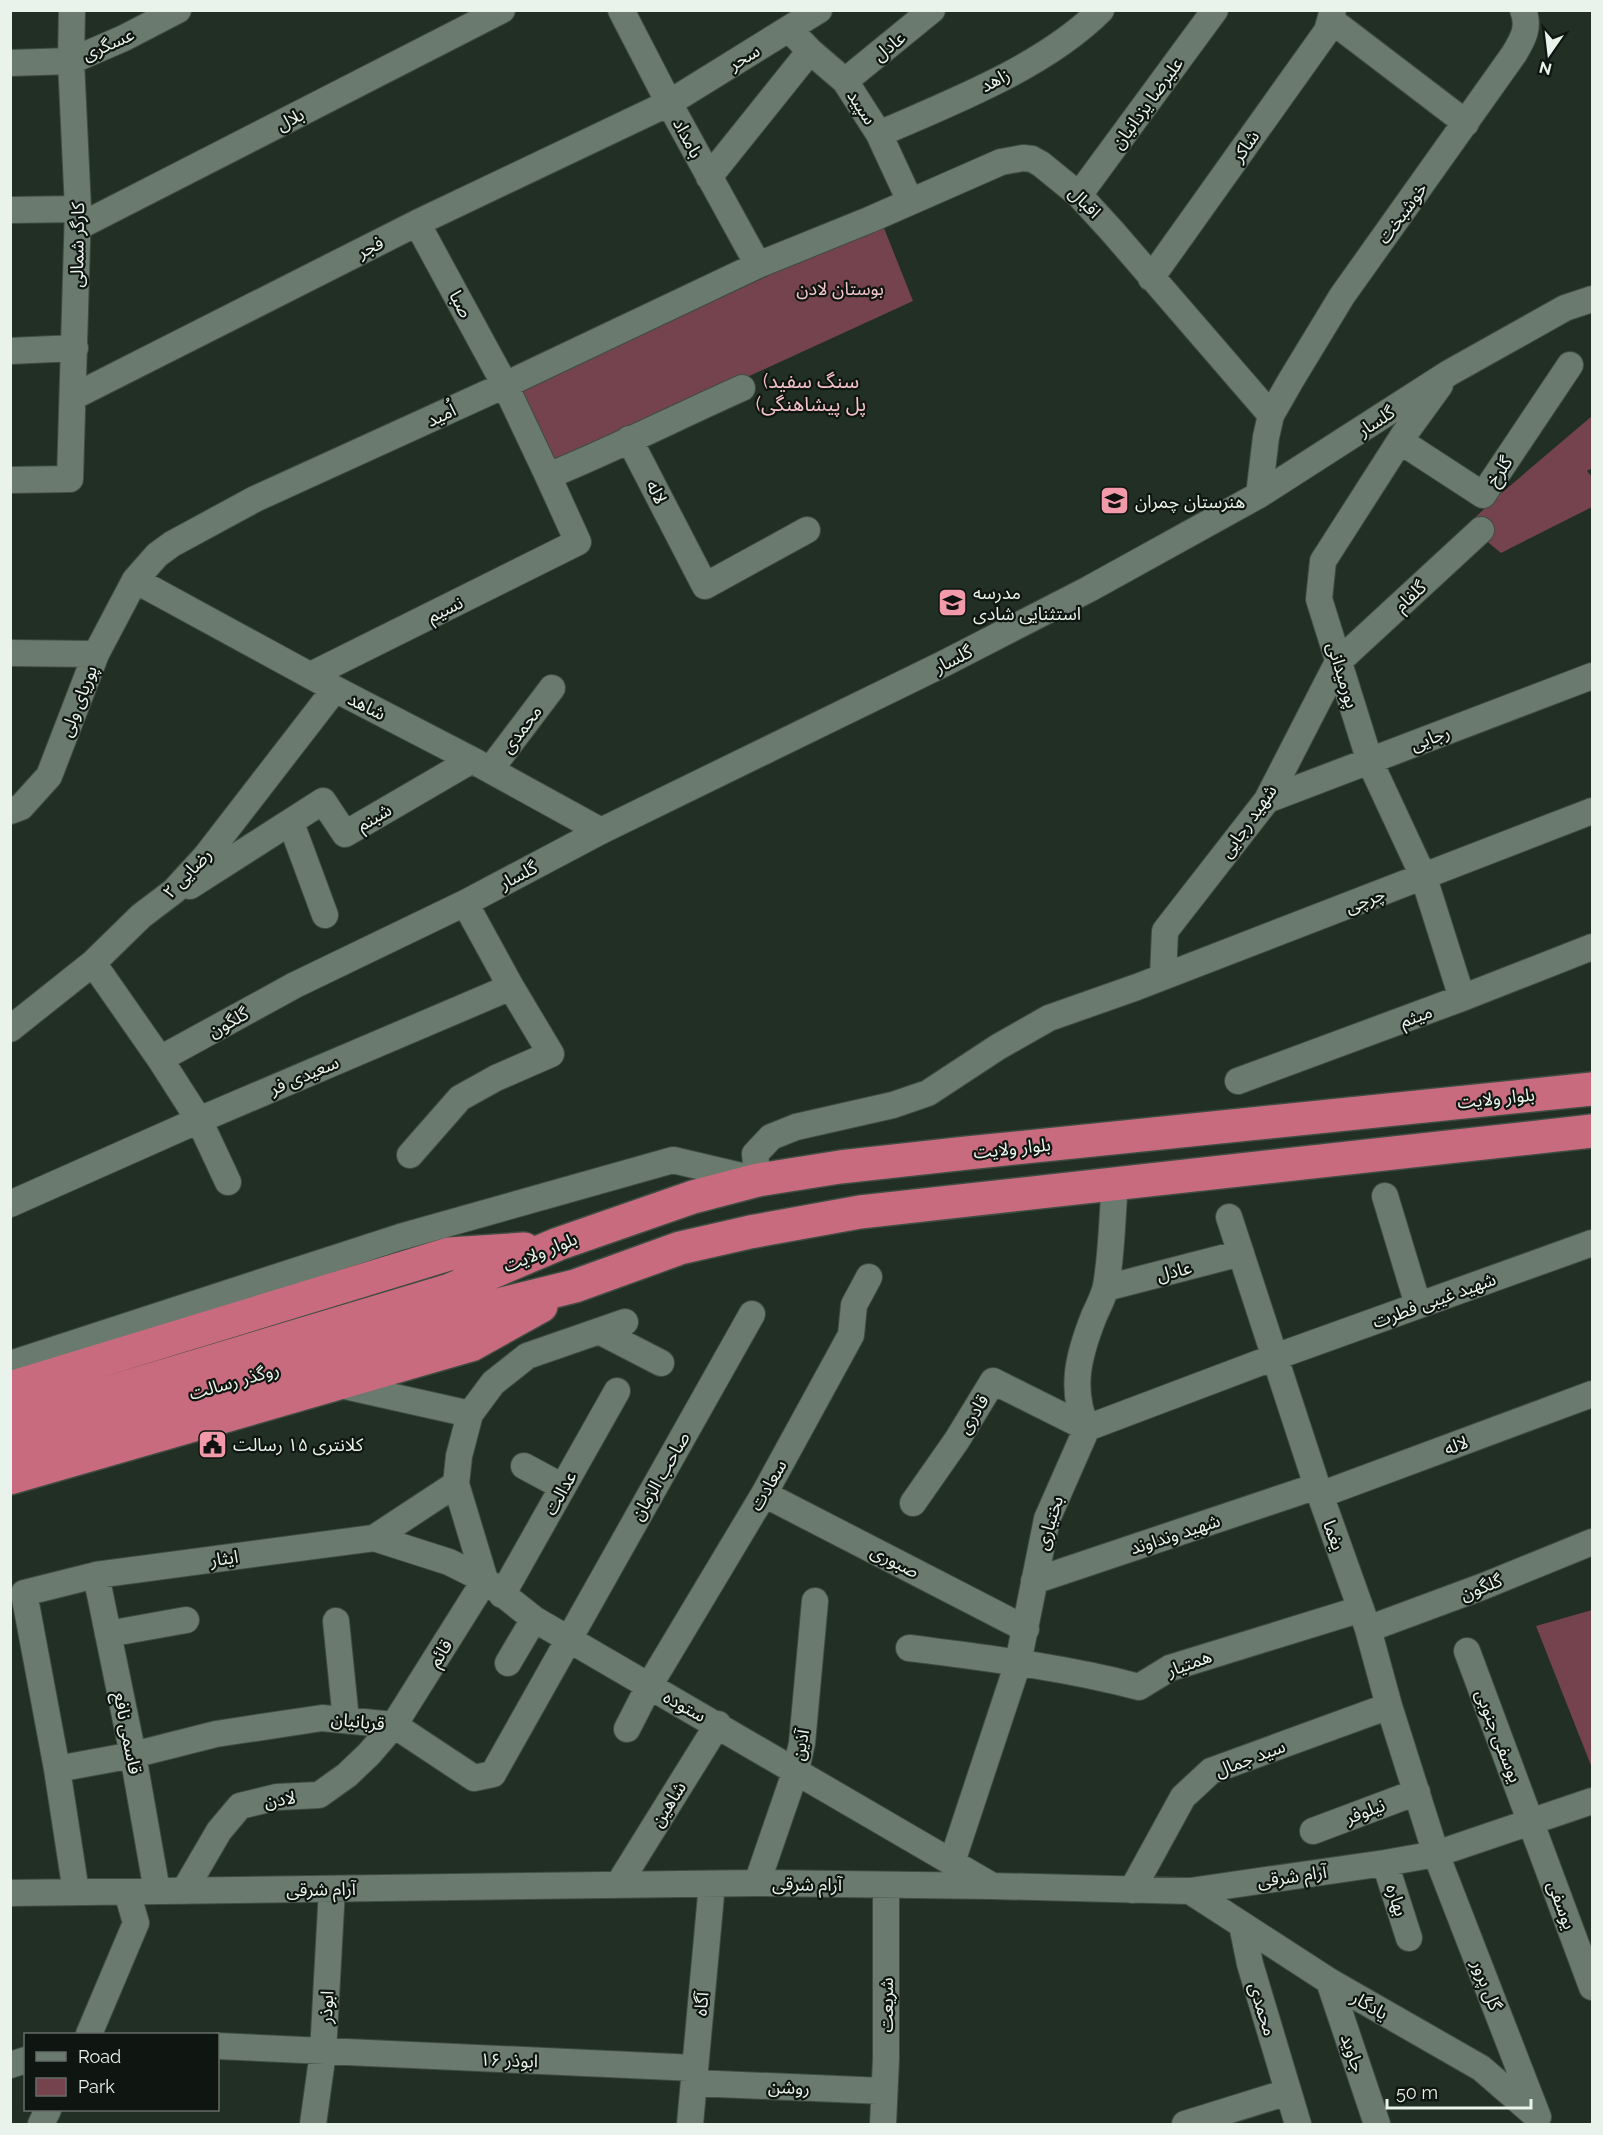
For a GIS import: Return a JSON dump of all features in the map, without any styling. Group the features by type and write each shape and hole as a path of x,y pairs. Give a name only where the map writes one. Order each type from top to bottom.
{"highway":[{"name":"بلوار ولایت","path":"454,1302 558,1244 693,1197 758,1180 840,1167 979,1151 1593,1089"},
{"name":"بلوار ولایت","path":"454,1302 574,1286 680,1248 750,1232 860,1212 1593,1131"},
{"path":"10,1388 449,1254 525,1249 558,1244"},
{"path":"10,1478 471,1345 574,1286"},
{"name":"روگذر رسالت","path":"10,1422 454,1302"},
{"name":"روگذر رسالت","path":"10,1447 454,1302"}],"street":[{"name":"کارگر شمالی","path":"10,480 70,479 78,218 71,61 72,10"},
{"name":"عسگری","path":"71,61 124,38 178,10"},
{"name":"بلال","path":"78,218 502,10"},
{"name":"بامداد","path":"621,10 758,265"},
{"name":"سحر","path":"669,103 819,10"},
{"name":"عادل","path":"845,81 932,10"},
{"name":"زاهد","path":"879,134 955,101 1040,56 1073,34 1101,10"},
{"name":"علیرضا یزدانیان","path":"1079,195 1215,10"},
{"name":"خوشبخت","path":"1271,415 1342,296 1522,41 1526,32 1527,20 1522,10"},
{"path":"1332,15 1466,123"},
{"name":"شاکر","path":"1151,278 1327,31 1332,15"},
{"name":"سپید","path":"789,29 810,51 845,81 879,134 910,201"},
{"path":"709,177 810,51"},
{"path":"10,63 71,61"},
{"name":"فجر","path":"74,397 417,223 669,103"},
{"name":"اقبال","path":"758,265 1001,162 1023,158 1041,164 1079,195 1271,415"},
{"path":"10,210 78,218"},
{"name":"صبا","path":"417,223 505,386 548,476"},
{"name":"اُمید","path":"135,580 157,555 172,544 255,499 505,386 758,265"},
{"name":"گلسار","path":"295,985 465,903 601,831 943,664 1089,589 1259,495 1449,373 1565,308 1593,299"},
{"path":"10,351 75,348"},
{"name":"گلرخ","path":"1400,441 1483,495 1570,365"},
{"name":"پورمیدانی","path":"1449,373 1400,441 1323,561 1319,599 1370,762 1424,878 1462,998"},
{"path":"548,476 742,388"},
{"path":"1259,495 1271,415"},
{"name":"لاله","path":"629,439 705,586 807,530"},
{"name":"نسیم","path":"311,675 578,542 548,476"},
{"name":"گلفام","path":"1338,662 1481,530"},
{"name":"پوریای ولی","path":"10,811 21,807 49,776 96,654 135,580"},
{"name":"شاهد","path":"135,580 601,831"},
{"path":"10,653 96,654"},
{"name":"شهید رجایی","path":"1163,977 1165,931 1267,800 1338,662"},
{"name":"رجایی","path":"1267,800 1593,676"},
{"name":"رضایی ۲","path":"10,1029 93,963 141,916 174,891 206,856 334,688"},
{"name":"محمدی","path":"481,765 552,688"},
{"name":"شبنم","path":"141,916 323,801 345,834 481,765"},
{"name":"چرچی","path":"758,1180 755,1154 771,1137 796,1127 893,1106 928,1093 998,1047 1049,1018 1424,878 1593,811"},
{"path":"291,823 325,915"},
{"path":"410,1155 460,1098 496,1078 551,1054 465,903"},
{"name":"میثم","path":"1238,1081 1593,947"},
{"path":"93,963 160,1059 199,1120 228,1182"},
{"name":"گلگون","path":"160,1059 295,985"},
{"name":"سعیدی فر","path":"10,1204 199,1120 511,987"},
{"path":"10,1364 400,1237 673,1160 758,1180"},
{"path":"1087,1428 1080,1414 1077,1371 1082,1348 1106,1288 1115,1184"},
{"path":"1384,1196 1418,1305"},
{"name":"یغما","path":"1229,1217 1318,1491 1364,1619 1436,1854"},
{"name":"شهید غیبی فطرت","path":"1087,1428 1275,1357 1593,1243"},
{"name":"عادل","path":"1106,1288 1241,1253"},
{"name":"سعادت","path":"627,1730 649,1686 764,1494 851,1335 854,1305 869,1277"},
{"name":"صاحب الزمان","path":"567,1638 752,1314"},
{"path":"494,1588 456,1484 459,1456 470,1414 493,1383 527,1356 625,1322"},
{"path":"599,1331 661,1363"},
{"name":"قادری","path":"913,1503 957,1440 993,1381 1087,1428"},
{"path":"335,1384 470,1414"},
{"name":"عدالت","path":"494,1588 564,1486 617,1391"},
{"name":"لاله","path":"1318,1491 1593,1394"},
{"name":"بختیاری","path":"952,1862 1018,1663 1047,1519 1087,1428"},
{"path":"524,1466 564,1486"},
{"name":"ایثار","path":"76,1892 57,1769 24,1593 96,1575 374,1538 456,1484"},
{"name":"شهید ونداوند","path":"1034,1581 1318,1491"},
{"name":"صبوری","path":"764,1494 1026,1629"},
{"name":"ستوده","path":"374,1538 449,1562 494,1588 534,1619 718,1724 992,1886"},
{"name":"گلگون","path":"1364,1619 1484,1586 1593,1542"},
{"name":"قاسمی نافع","path":"96,1575 133,1755 157,1891"},
{"name":"قائم","path":"394,1725 494,1588"},
{"name":"آذین","path":"756,1883 796,1770 802,1743 815,1601"},
{"path":"508,1663 534,1619"},
{"name":"همتیار","path":"1018,1663 1102,1677 1139,1687 1170,1668 1364,1619"},
{"path":"108,1634 186,1620"},
{"path":"336,1621 346,1720"},
{"name":"قربانیان","path":"57,1769 133,1755 216,1734 322,1718 394,1725 474,1778 493,1774 567,1638"},
{"path":"909,1648 1018,1663"},
{"name":"یوسفی جنوبی","path":"1467,1651 1532,1822"},
{"name":"سید جمال","path":"1132,1890 1183,1797 1211,1771 1389,1706"},
{"name":"شاهین","path":"618,1885 718,1724"},
{"name":"لادن","path":"184,1891 219,1831 240,1806 277,1797 319,1795 347,1775 394,1725"},
{"name":"نیلوفر","path":"1313,1831 1417,1792"},
{"name":"آرام شرقی","path":"10,1893 756,1883 1190,1891 1436,1854 1593,1801"},
{"name":"یوسفی","path":"1532,1822 1593,1987"},
{"name":"گل پرور","path":"1436,1854 1541,2121"},
{"name":"بهاره","path":"1385,1863 1409,1938"},
{"name":"آگاه","path":"690,2124 712,1884"},
{"name":"شریعت","path":"883,2124 886,1885"},
{"name":"ابوذر","path":"313,2124 323,2052 332,1888"},
{"name":"یادگار","path":"1190,1891 1329,1981 1481,2068 1541,2121"},
{"path":"89,2033 135,1923 126,1892"},
{"name":"محمدی","path":"1242,1925 1250,1964 1298,2124"},
{"name":"جاوید","path":"1329,1981 1377,2124"},
{"path":"219,2046 323,2052"},
{"name":"ابوذر ۱۶","path":"323,2052 695,2075"},
{"name":"روشن","path":"695,2075 884,2091"},
{"path":"1185,2124 1288,2092"}],"green space":[{"name":"بوستان لادن","path":"882,223 913,301 551,467 517,392"},
{"path":"1592,416 1592,468 1587,471 1592,477 1592,507 1501,553 1467,525 1498,496"},
{"path":"1592,1610 1592,1768 1536,1626"}],"place":[{"name":"هنرستان چمران","path":"1114,501"},
{"name":"مدرسه استثنایی شادی","path":"952,602"},
{"name":"کلانتری ۱۵ رسالت","path":"212,1444"}],"district":[{"name":"(سنگ سفید (پل پیشاهنگی","path":"811,392"}]}
